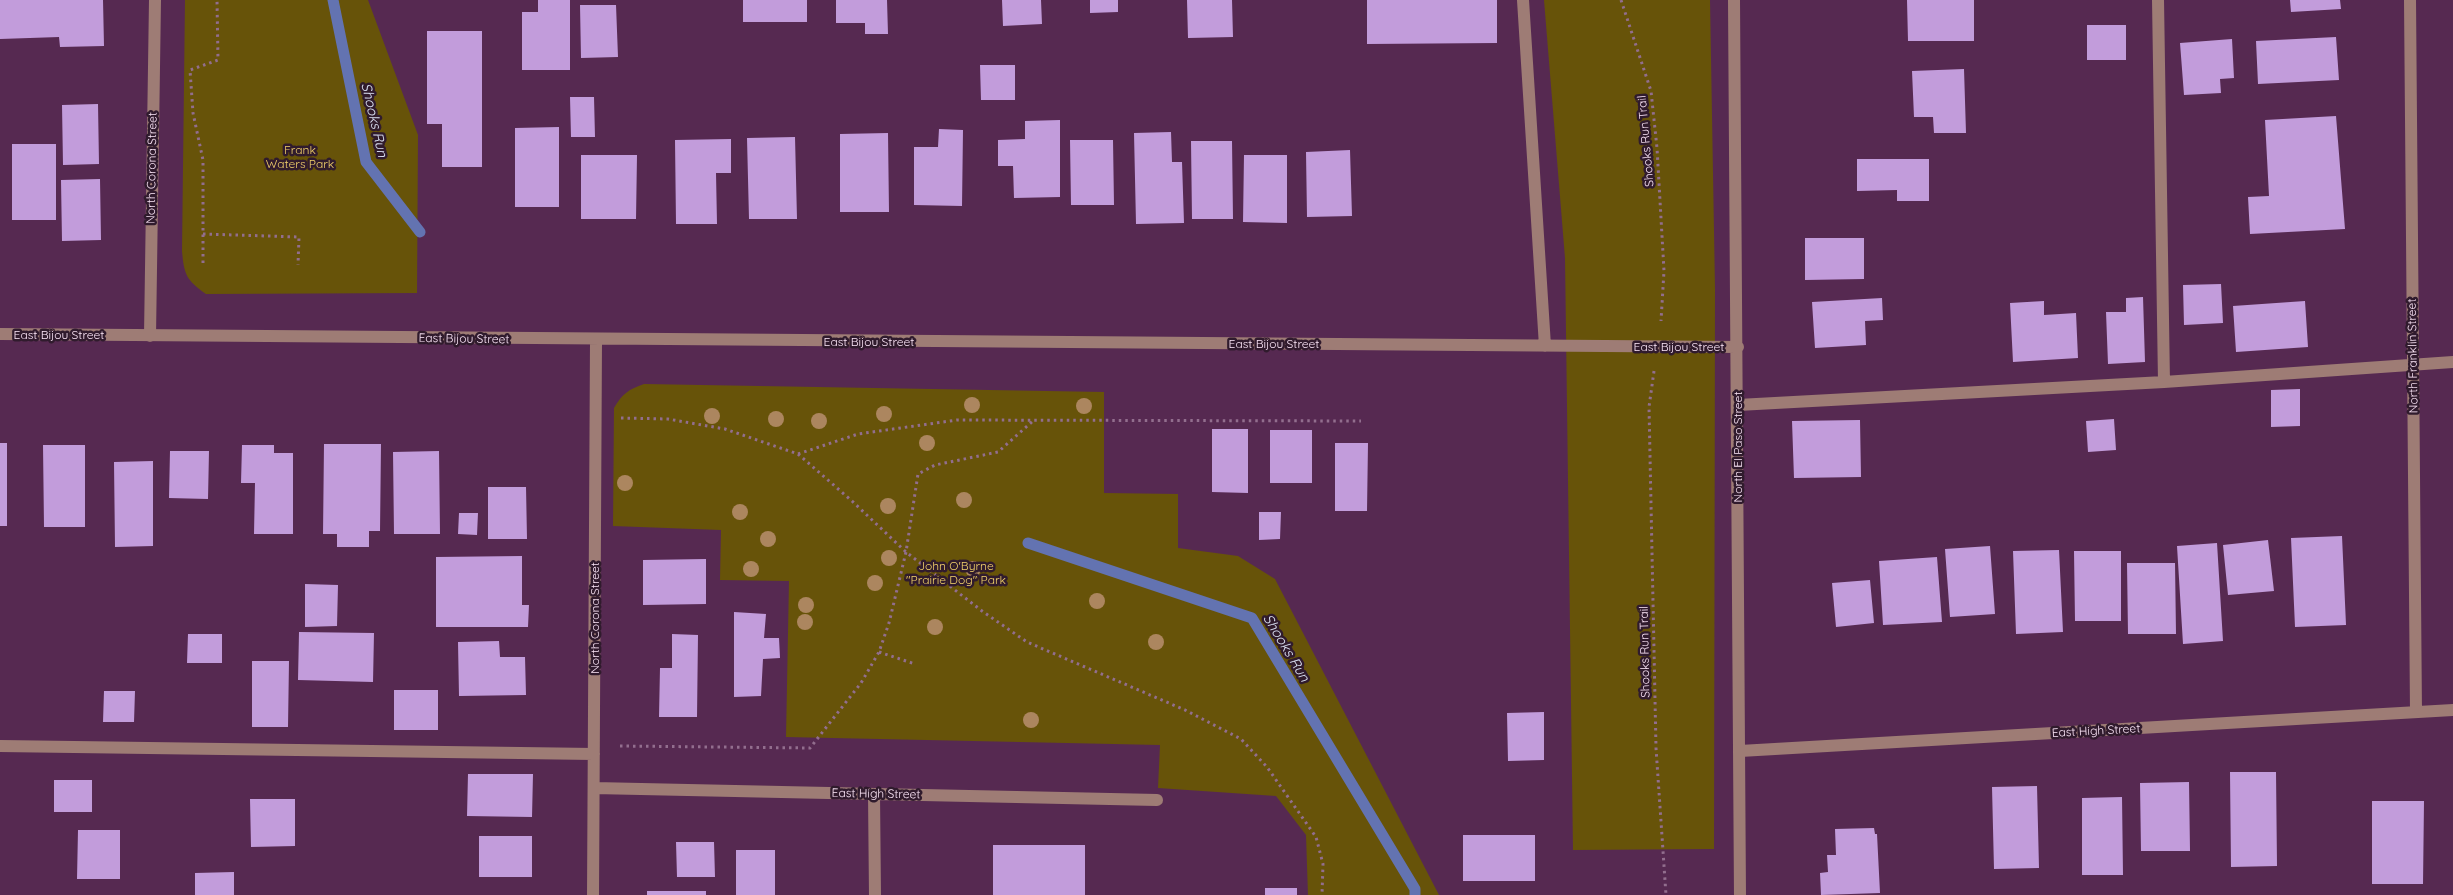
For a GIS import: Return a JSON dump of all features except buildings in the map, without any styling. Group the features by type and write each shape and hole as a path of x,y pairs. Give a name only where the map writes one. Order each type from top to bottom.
{"street":[{"name":"North Corona Street","path":"150,336 155,0"},
{"path":"1524,0 1545,346"},
{"name":"North El Paso Street","path":"1734,0 1738,347 1740,895"},
{"path":"2158,0 2164,382"},
{"name":"North Franklin Street","path":"2410,0 2416,712"},
{"name":"East Bijou Street","path":"0,334 596,340 1738,347"},
{"name":"North Corona Street","path":"594,895 596,340"},
{"path":"1738,405 2164,382 2453,362"},
{"name":"East High Street","path":"1740,751 2453,710"},
{"path":"0,746 594,750"},
{"name":"East High Street","path":"594,788 1157,800"},
{"path":"874,794 875,895"}],"path":[{"path":"203,263 203,160 194,113 190,70 218,60 217,0"},
{"name":"Shooks Run Trail","path":"1621,0 1651,91 1657,148 1665,285"},
{"path":"203,234 298,237 298,265"},
{"name":"Shooks Run Trail","path":"1649,407 1656,748 1666,895"},
{"path":"596,423 614,418 668,420 725,429 798,454 906,552 982,611 1027,642 1185,710 1241,740 1267,767 1316,837 1322,864 1322,895"},
{"path":"798,454 858,434 957,420 1361,421"},
{"path":"594,750 810,748 862,683 879,652 889,623 906,552 918,474 935,465 998,452 1034,420"},
{"path":"879,652 915,664"}],"green space":[{"name":"Frank Waters Park","path":"185,0 368,0 418,135 417,293 206,294 190,280 185,271 182,251"},
{"path":"1544,0 1710,0 1715,289 1714,849 1573,850 1565,258"},
{"name":"John O'Byrne \"Prairie Dog\" Park","path":"644,384 1104,392 1104,493 1178,494 1178,548 1238,556 1275,579 1439,895 1308,895 1306,835 1276,796 1158,788 1160,745 786,737 789,581 720,580 721,530 613,526 614,408 626,393"}],"waterway":[{"name":"Shooks Run","path":"333,0 366,162 420,232"},
{"name":"Shooks Run","path":"1028,543 1252,618 1415,889 1415,895"}]}
